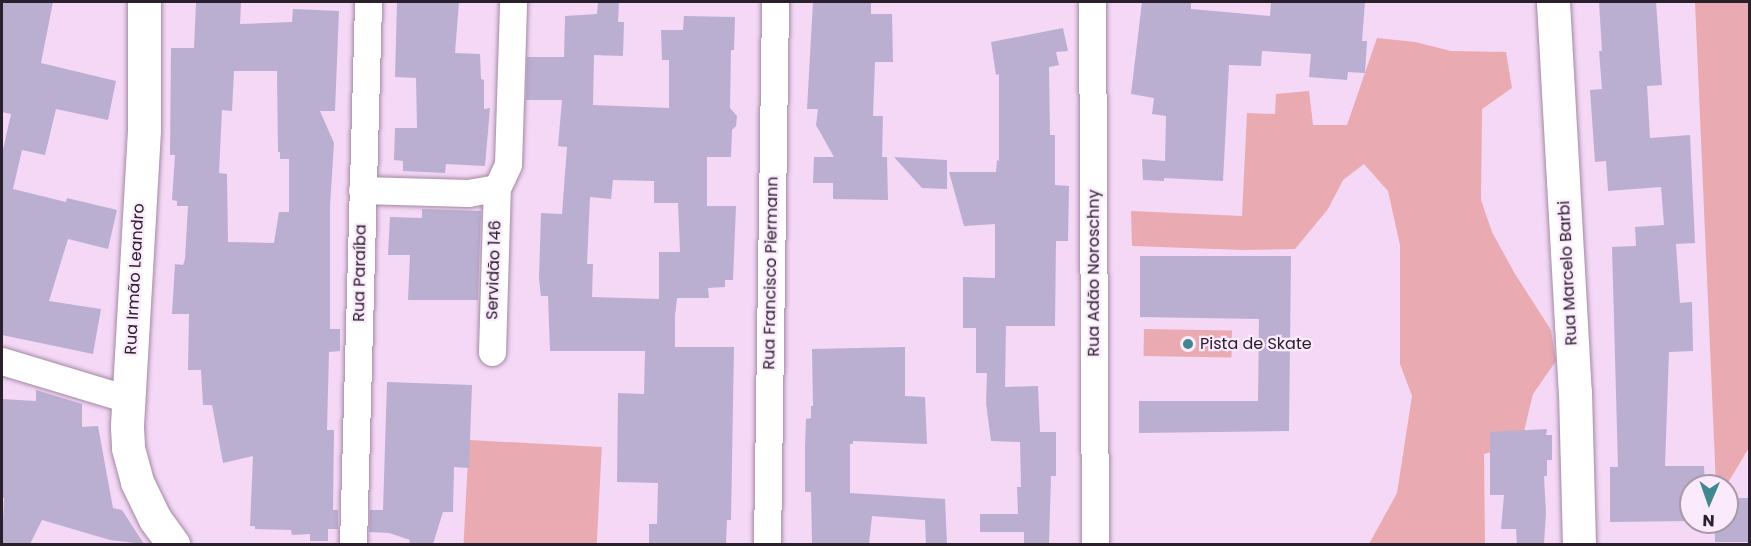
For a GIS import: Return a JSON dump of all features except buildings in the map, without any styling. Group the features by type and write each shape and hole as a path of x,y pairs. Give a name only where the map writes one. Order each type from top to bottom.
{"street":[{"name":"Rua Irmão Leandro","path":"144,2 144,130 127,427 131,467 145,501 173,544"},
{"name":"Rua Paraíba","path":"353,544 368,2"},
{"path":"362,190 468,193 497,188 508,164 513,2"},
{"name":"Rua Francisco Piermann","path":"767,544 776,2"},
{"name":"Rua Adão Noroschny","path":"1092,2 1095,544"},
{"name":"Rua Marcelo Barbi","path":"1553,2 1575,392 1579,544"},
{"name":"Servidão 146","path":"492,352 497,188"},
{"path":"2,361 128,399"}],"shaded area":[{"path":"1695,2 1749,2 1750,446 1733,474 1715,474"},
{"path":"1377,38 1415,42 1451,51 1506,52 1512,88 1482,109 1481,200 1492,232 1515,274 1551,330 1556,361 1533,394 1521,444 1484,454 1485,544 1369,544 1397,493 1412,396 1400,364 1400,245 1388,191 1364,164 1343,180 1328,209 1295,249 1244,250 1132,246 1131,211 1242,216 1247,113 1275,114 1276,94 1309,91 1313,125 1347,125"},
{"name":"Pista de Skate","path":"1144,329 1232,331 1232,358 1144,356"},
{"path":"469,440 602,447 597,544 464,544"}],"place":[{"name":"Pista de Skate","path":"1188,344"}]}
